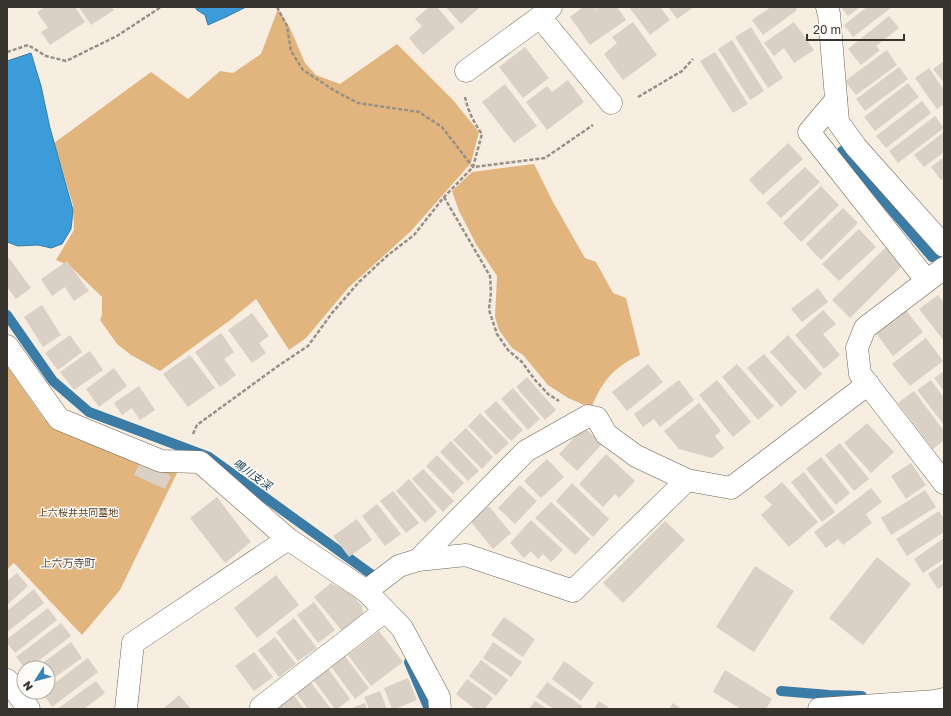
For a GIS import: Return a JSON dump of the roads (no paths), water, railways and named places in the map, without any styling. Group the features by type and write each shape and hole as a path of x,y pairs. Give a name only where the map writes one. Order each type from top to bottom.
{"street":[{"path":"827,7 829,14 838,122 856,147 944,246"},
{"path":"466,70 546,12 611,104"},
{"path":"836,100 809,132 936,275 865,328 857,348 860,374 941,473"},
{"path":"7,346 59,419 161,461 200,462 288,539 367,590 402,628 440,703"},
{"path":"418,560 526,451 588,416 597,418 606,434 636,456 687,480 731,488 868,384"},
{"path":"367,590 398,566 418,560 466,555 573,591 687,480"},
{"path":"126,709 133,643 288,539"},
{"path":"261,707 385,611"},
{"path":"7,680 29,709"},
{"path":"819,709 944,699"}],"water":[{"path":"195,7 246,7 208,25 205,15"},
{"path":"31,53 73,210 71,229 62,244 51,248 38,245 18,246 7,242 7,61"}],"waterway":[{"path":"842,151 932,257 944,253"},
{"name":"鳴川支渓","path":"7,315 53,381 89,412 209,457 371,574 376,585"},
{"name":"鳴川支渓","path":"409,662 429,709"},
{"path":"781,691 862,696"}],"district":[{"name":"上六万寺町","path":"68,562"}],"park label":[{"name":"上六桜井共同墓地","path":"78,512"}]}
